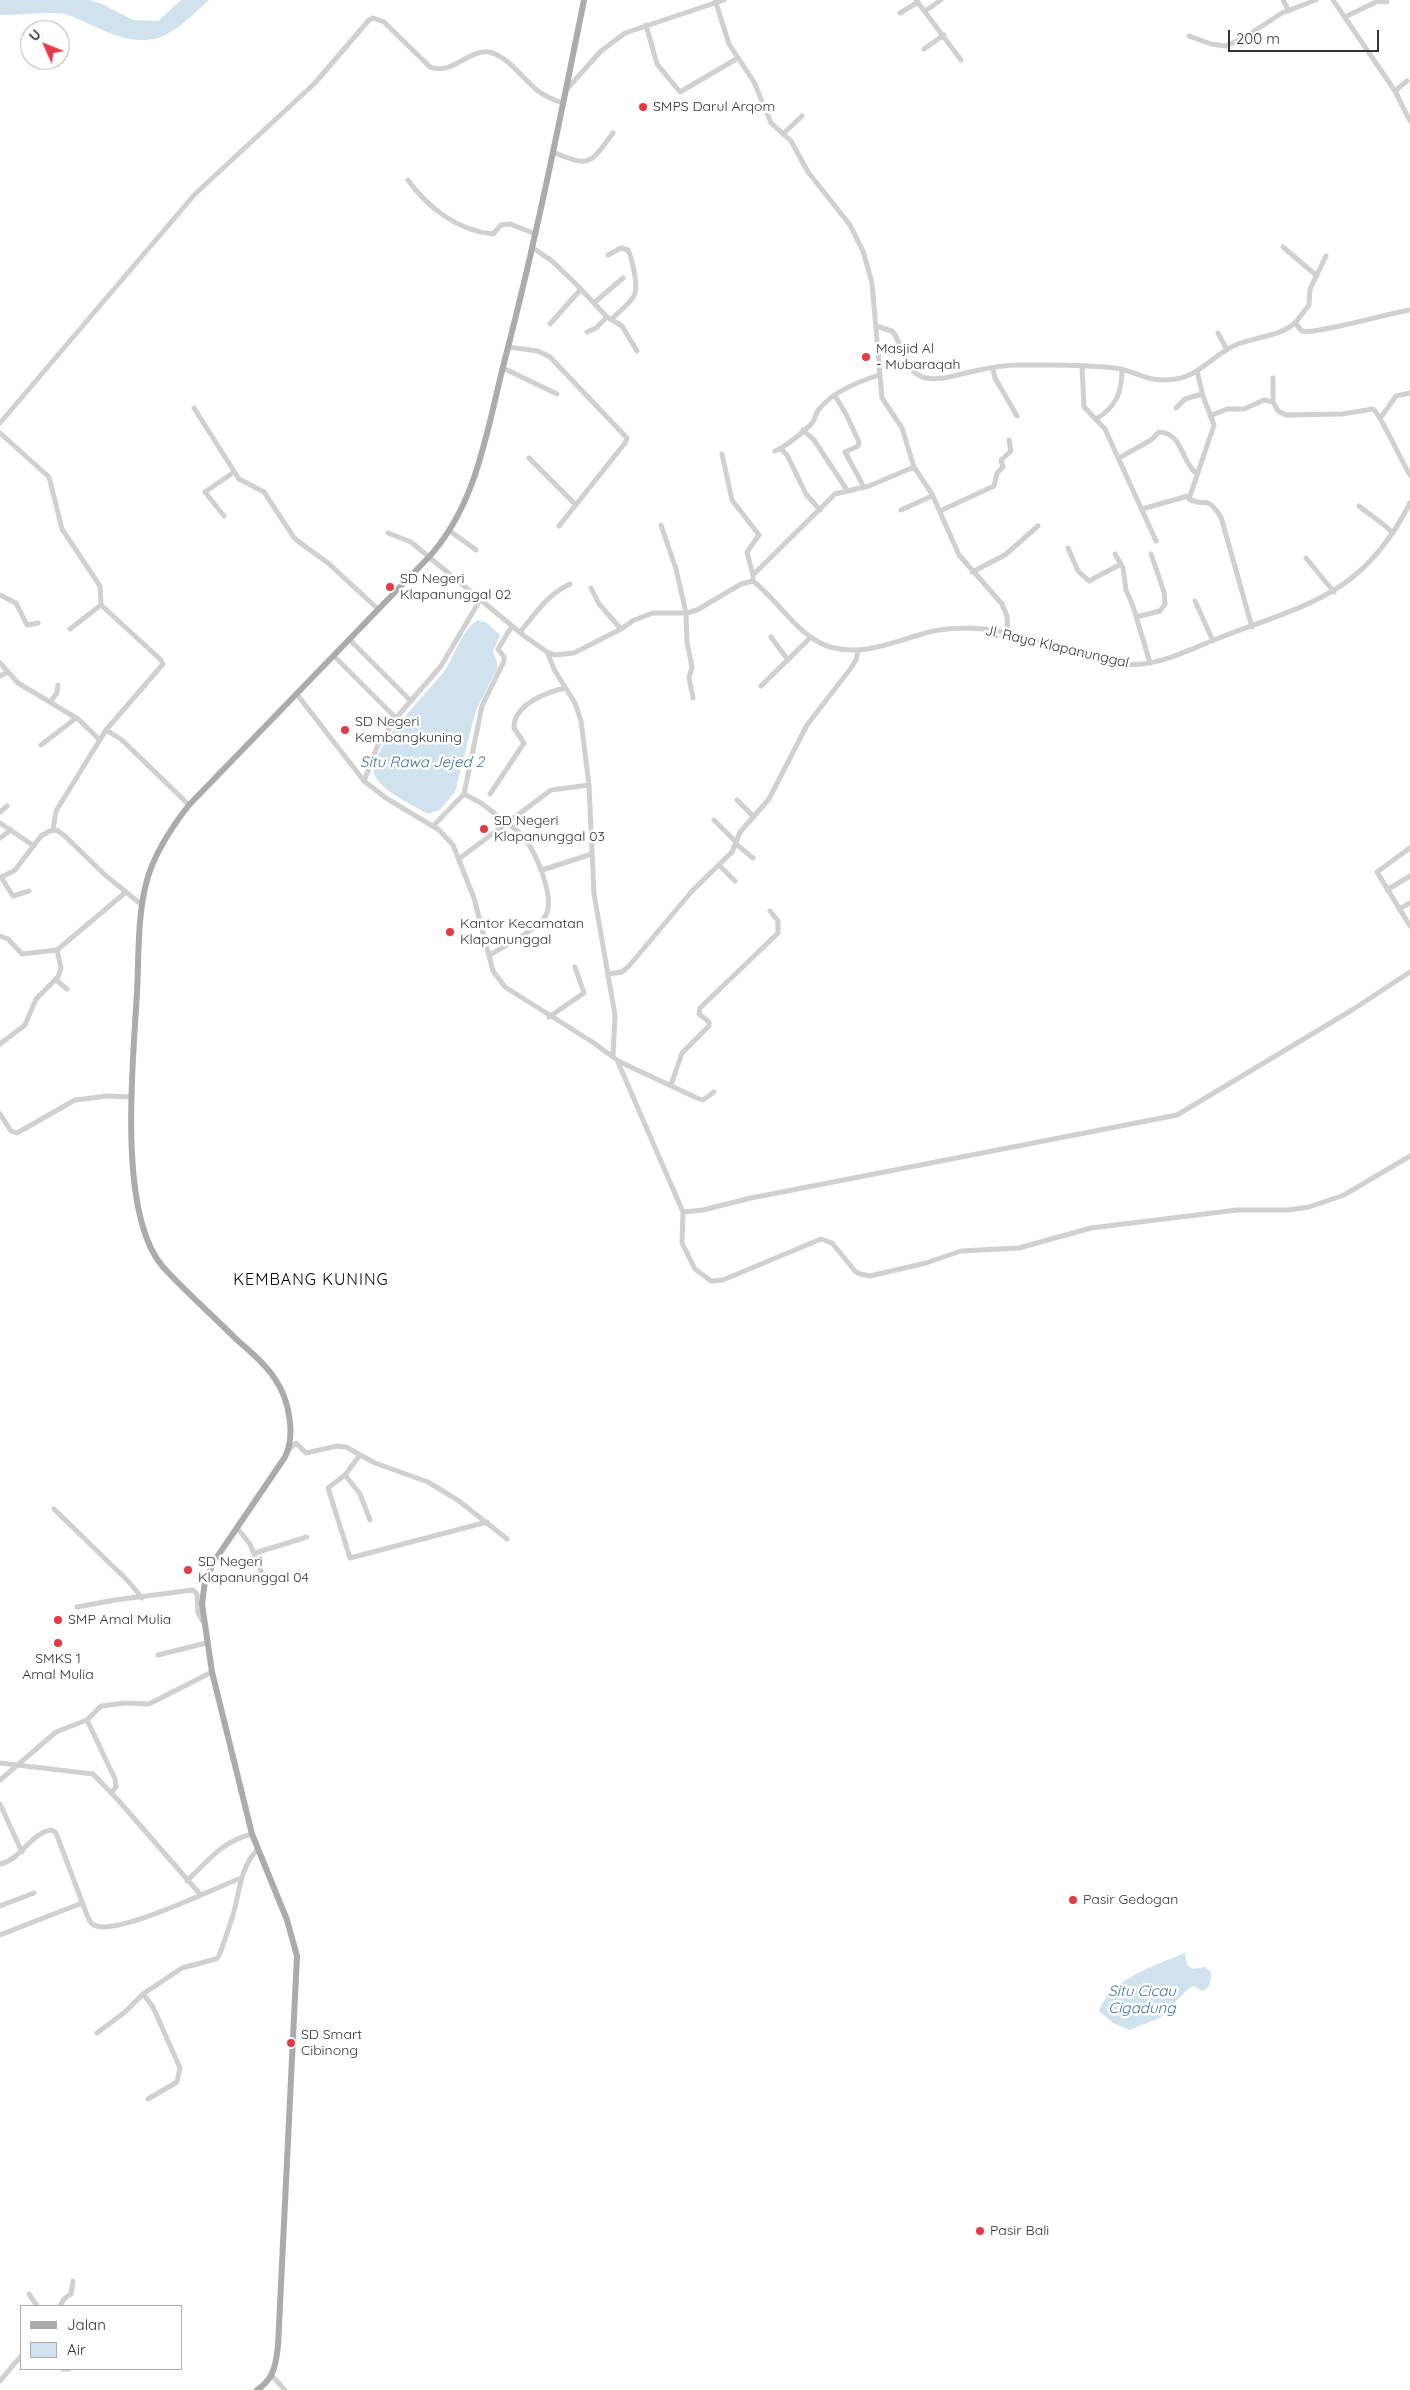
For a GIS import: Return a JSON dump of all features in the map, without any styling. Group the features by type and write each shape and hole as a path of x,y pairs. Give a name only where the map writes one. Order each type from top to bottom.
{"main road":[{"path":"257,2390 272,2376 276,2365 278,2346 297,1960 287,1920 252,1834 212,1672 206,1643 202,1604 205,1581 215,1560 289,1449 290,1432 288,1411 276,1381 261,1362 174,1278 152,1252 143,1229 132,1160 130,1097 142,905 147,882 158,851 189,805 428,558 450,531 469,490 484,443 503,368 533,248 584,0"}],"street":[{"path":"566,91 613,41 625,33 715,1 724,0"},
{"path":"925,11 941,0"},
{"path":"1283,0 1288,11"},
{"path":"1189,36 1211,44 1225,46 1288,11 1316,0"},
{"path":"1333,0 1395,91 1410,121"},
{"path":"715,1 729,44 757,88 771,123 793,144 815,181 850,225 863,251 872,283 882,398 902,428 914,467 940,511 959,555 1002,604 1007,616 1008,633"},
{"path":"900,13 917,1 961,60"},
{"path":"1345,16 1378,1 1387,2"},
{"path":"0,422 195,194 315,83 369,20 373,18 384,22 430,67 435,69 448,67 480,53 491,52 505,61 545,96 563,103"},
{"path":"646,25 656,64 680,92 738,58"},
{"path":"924,48 944,35"},
{"path":"1395,91 1407,81"},
{"path":"783,134 802,116"},
{"path":"553,152 576,162 586,162 597,155 613,133"},
{"path":"408,180 422,198 460,225 492,234 501,225 510,224 536,234"},
{"path":"1283,247 1317,276"},
{"path":"533,248 552,261 609,318 622,326 637,351"},
{"path":"587,332 609,318 633,296 636,290 631,257 628,250 621,248 608,254"},
{"path":"876,326 892,331 910,368 927,378 948,378 1017,365 1122,369 1150,380 1175,379 1197,371 1238,344 1287,329 1295,323 1308,305 1310,292 1326,256"},
{"path":"594,303 623,278"},
{"path":"550,324 581,289"},
{"path":"1295,323 1302,331 1314,332 1410,310"},
{"path":"1218,333 1227,350"},
{"path":"508,346 538,351 550,357 627,438 559,526"},
{"path":"1082,366 1083,404 1085,410 1105,428 1156,541"},
{"path":"503,368 558,394"},
{"path":"993,368 995,378 1017,416"},
{"path":"1096,420 1111,409 1117,399 1122,369"},
{"path":"1188,496 1214,425 1202,394 1197,371"},
{"path":"820,510 806,494 787,455 778,450 812,423 820,408 835,396 853,384 879,375"},
{"path":"1273,378 1273,402 1278,411 1286,415 1342,414 1371,408 1376,409 1390,441 1410,475"},
{"path":"1381,418 1396,396 1410,392"},
{"path":"1176,408 1185,399 1202,394"},
{"path":"835,396 859,442 858,446 845,452 864,487"},
{"path":"1210,416 1227,409 1244,409 1264,400 1273,402"},
{"path":"194,408 234,472 243,482 264,492 295,539 328,563 378,609"},
{"path":"803,430 814,440 847,490"},
{"path":"1120,458 1151,440 1160,432 1165,432 1175,438 1187,463 1197,474"},
{"path":"0,433 50,477 62,530 100,586 101,605 160,658 162,664 106,730 56,811 53,830"},
{"path":"940,511 994,486 997,473 1003,467 1001,460 1011,451 1009,440"},
{"path":"388,533 397,538 408,540 512,626 547,652 560,656 574,653 621,630 634,620 653,613 686,613 707,605 741,584 753,581 747,552 759,534 732,500 722,454"},
{"path":"529,458 576,505"},
{"path":"753,574 835,494 864,487 914,467"},
{"path":"224,516 205,492 234,472"},
{"path":"901,510 932,496"},
{"path":"1142,509 1188,496"},
{"path":"1188,496 1191,501 1207,501 1214,506 1221,518 1252,627"},
{"name":"Jl. Raya Klapanunggal","path":"753,581 811,637 829,646 858,651 924,633 952,629 986,629 1008,633 1071,652 1125,664 1150,663 1291,613 1334,592 1358,573 1393,533 1410,503"},
{"path":"1359,506 1372,518 1382,521 1393,533"},
{"path":"661,525 676,569 686,613 687,642 692,667 689,678 693,698"},
{"path":"972,572 1005,555 1038,526"},
{"path":"450,531 476,550"},
{"path":"1068,548 1078,570 1089,581 1120,564"},
{"path":"1115,554 1125,575 1126,590 1150,663"},
{"path":"1136,617 1160,611 1165,604 1164,592 1151,554"},
{"path":"1306,558 1334,592"},
{"path":"520,632 548,598 559,589 570,584"},
{"path":"591,588 599,604 621,630"},
{"path":"0,595 16,603 27,625 38,623"},
{"path":"364,781 378,746 396,718 441,666 480,600"},
{"path":"1195,601 1213,640"},
{"path":"70,629 101,605"},
{"path":"433,826 464,794 482,706 504,661 504,657 498,649 512,626"},
{"path":"771,637 788,660"},
{"path":"762,686 811,637"},
{"path":"349,639 411,701"},
{"path":"608,974 622,972 629,966 692,890 732,852 740,832 769,799 806,725 851,668 856,660 858,651"},
{"path":"547,652 565,688 575,702 581,721 589,785 594,894 615,1015 615,1058 684,1212 682,1243 695,1268 711,1281 723,1280 821,1239 832,1243 855,1271 870,1276 926,1263 961,1251 1012,1249 1099,1227 1237,1210 1288,1210 1308,1207 1344,1195 1410,1156"},
{"path":"334,656 396,718"},
{"path":"0,663 18,684 76,718 100,740"},
{"path":"0,676 8,672"},
{"path":"50,702 58,691 58,685"},
{"path":"490,794 524,743 514,728 517,718 539,697 565,688"},
{"path":"296,693 364,781 386,798 433,826 448,838 460,858 474,898 490,956 492,971 499,981 549,1017 615,1058 703,1100 714,1092"},
{"path":"40,745 76,718"},
{"path":"106,730 122,740 189,805"},
{"path":"460,858 551,790 589,785"},
{"path":"464,794 481,803 525,839 542,870 547,893 548,908 546,914 530,929 490,956"},
{"path":"737,800 754,817"},
{"path":"0,812 6,806"},
{"path":"714,820 753,858"},
{"path":"0,823 34,846"},
{"path":"0,838 11,830"},
{"path":"29,891 13,896 0,877 15,870 42,836 53,830"},
{"path":"53,830 66,836 104,875 142,905"},
{"path":"1410,848 1378,871 1387,890 1410,926"},
{"path":"542,870 592,854"},
{"path":"719,865 736,881"},
{"path":"1387,890 1410,876"},
{"path":"0,936 8,939 22,954 57,950 126,892"},
{"path":"1399,909 1410,903"},
{"path":"671,1084 682,1053 709,1026 709,1022 699,1014 700,1008 778,933 779,924 770,911"},
{"path":"0,1044 25,1025 36,999 56,980 60,973 57,950"},
{"path":"549,1017 584,993 575,967"},
{"path":"684,1212 702,1210 750,1198 1178,1115 1352,1010 1410,972"},
{"path":"56,980 67,989"},
{"path":"0,1114 11,1132 17,1134 75,1100 108,1096 130,1097"},
{"path":"289,1449 296,1443 306,1453 342,1446 382,1466 436,1485 507,1539"},
{"path":"360,1455 345,1475 328,1488 350,1558 487,1522"},
{"path":"345,1475 360,1494 370,1520"},
{"path":"54,1509 129,1582 142,1598"},
{"path":"237,1528 255,1554 261,1571"},
{"path":"255,1554 307,1537"},
{"path":"76,1607 115,1600 196,1591 198,1613 205,1625"},
{"path":"158,1655 206,1643"},
{"path":"0,1780 56,1732 87,1720 101,1706 125,1703 149,1704 212,1672"},
{"path":"87,1720 115,1779 116,1788 111,1793"},
{"path":"0,1763 93,1774 200,1894"},
{"path":"0,1804 22,1852"},
{"path":"0,1864 10,1862 38,1835 52,1830 71,1869 90,1922 94,1926 125,1923 152,1916 241,1878"},
{"path":"187,1880 222,1846 236,1838 252,1834"},
{"path":"96,2033 125,2012 143,1994 182,1968 216,1959 219,1956 233,1914 241,1878 248,1861 258,1849"},
{"path":"0,1906 34,1893"},
{"path":"0,1935 82,1903"},
{"path":"143,1994 156,2014 180,2068 177,2082 148,2099"},
{"path":"61,2305 64,2299 71,2294 74,2281"},
{"path":"29,2294 36,2305"},
{"path":"0,2381 20,2357"},
{"path":"272,2376 285,2390"}],"water":[{"path":"0,0 89,0 102,4 133,20 158,21 181,0 209,0 187,20 166,35 155,39 143,40 129,39 112,34 65,14 0,15"},
{"name":"Situ Rawa Jejed 2","path":"478,620 487,623 500,635 493,651 497,661 497,669 476,710 455,792 440,810 428,814 382,785 374,773 375,762 390,735 445,670 463,636 472,624"},
{"name":"Situ Cicau Cigadung","path":"1185,1953 1187,1965 1193,1969 1205,1967 1211,1972 1210,1984 1205,1990 1202,1991 1194,1986 1188,1989 1160,2018 1129,2030 1113,2023 1099,2011 1113,1990 1123,1982 1148,1968"}],"place":[{"name":"SMPS Darul Arqom","path":"643,107"},
{"name":"Masjid Al - Mubaraqah","path":"866,357"},
{"name":"SD Negeri Klapanunggal 02","path":"390,587"},
{"name":"SD Negeri Kembangkuning","path":"345,730"},
{"name":"SD Negeri Klapanunggal 03","path":"484,829"},
{"name":"Kantor Kecamatan Klapanunggal","path":"450,932"},
{"name":"SD Negeri Klapanunggal 04","path":"188,1570"},
{"name":"SMP Amal Mulia","path":"58,1620"},
{"name":"SMKS 1 Amal Mulia","path":"58,1643"},
{"name":"Pasir Gedogan","path":"1073,1900"},
{"name":"SD Smart Cibinong","path":"291,2043"},
{"name":"Pasir Bali","path":"980,2231"}],"district":[{"name":"KEMBANG KUNING","path":"311,1280"}]}
